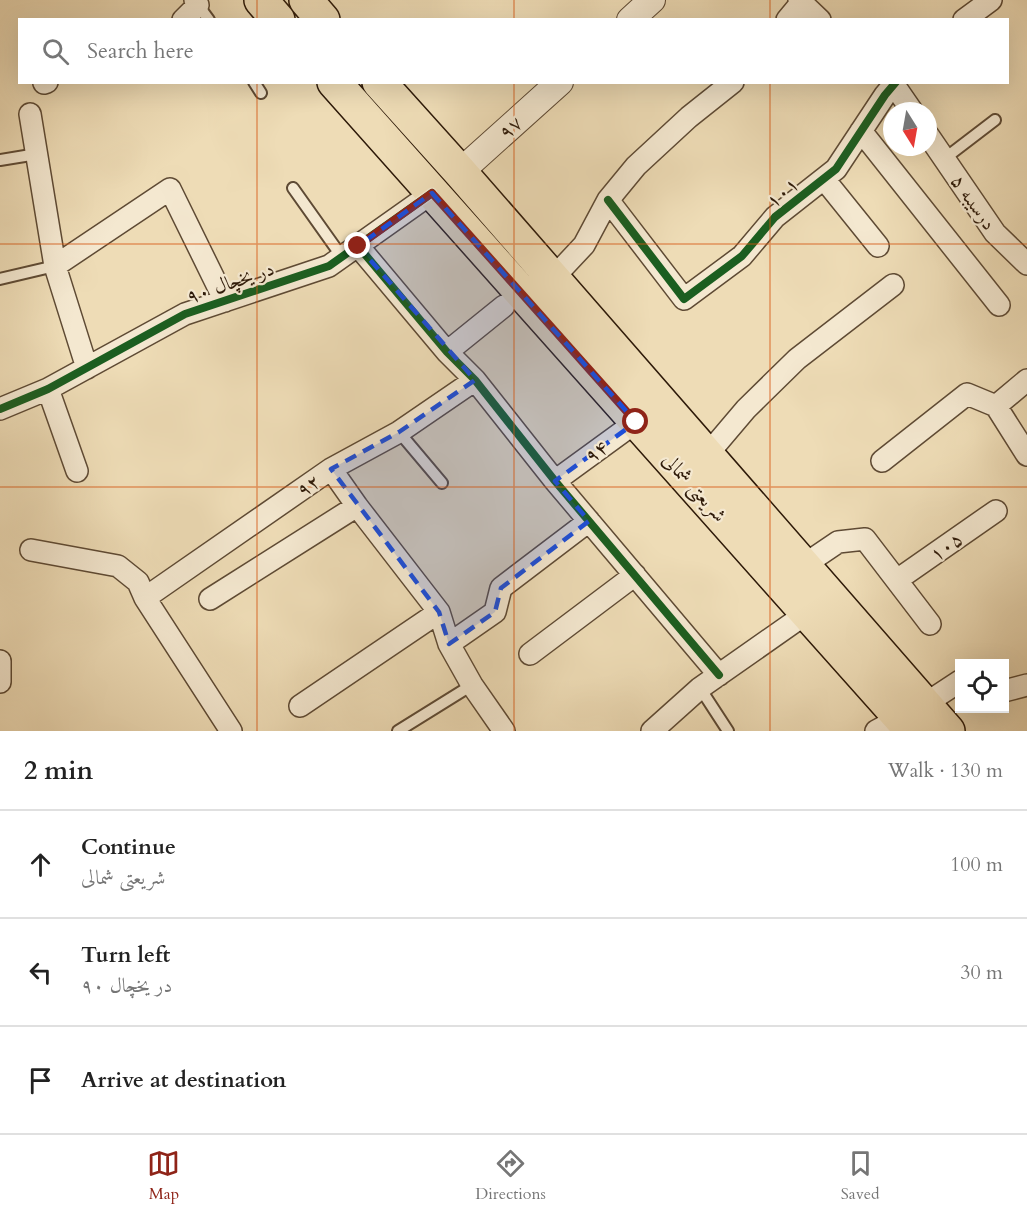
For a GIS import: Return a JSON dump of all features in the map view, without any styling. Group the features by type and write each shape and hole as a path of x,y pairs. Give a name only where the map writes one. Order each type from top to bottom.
{"main road":[{"path":"261,0 276,18"},
{"path":"306,0 321,18"},
{"name":"شریعتی شمالی","path":"336,84 903,721 948,731"},
{"name":"شریعتی شمالی","path":"381,84 804,565 903,721"}],"street":[{"path":"967,18 991,0"},
{"path":"789,18 800,1 818,18"},
{"path":"186,18 201,8"},
{"name":"۹۷","path":"460,172 558,84"},
{"path":"553,278 584,244 608,200 636,166 731,84"},
{"path":"892,86 905,102"},
{"name":"۱۰۱","path":"608,200 684,299 742,256 775,218 836,169 892,86"},
{"path":"30,114 55,266 87,368"},
{"path":"861,131 999,305"},
{"name":"درسیبه ۵","path":"937,148 996,233 1027,264"},
{"path":"824,179 878,246"},
{"path":"55,266 170,189 225,301"},
{"name":"در یخچال ۹۰","path":"0,409 48,389 185,314 329,266 432,193"},
{"path":"350,251 475,380 555,480 719,675"},
{"path":"707,455 746,410 797,359 893,285"},
{"path":"447,352 504,306"},
{"name":"۹۲","path":"145,598 331,469 399,432 475,380"},
{"path":"996,406 1027,380"},
{"path":"48,389 77,471"},
{"path":"882,460 967,394 996,406 1027,455"},
{"name":"۹۴","path":"555,480 636,422"},
{"path":"331,469 439,612 449,644 472,685 504,731"},
{"path":"210,599 357,506"},
{"name":"۱۰۵","path":"897,580 996,511"},
{"path":"449,644 495,612 501,588 589,521"},
{"path":"804,565 838,542 865,539 930,624"},
{"path":"31,550 118,566 138,582 145,598 231,731"},
{"path":"530,654 635,575"},
{"path":"300,706 439,612"},
{"path":"652,731 700,688 807,613"},
{"path":"0,661 0,682"},
{"path":"903,721 955,685"},
{"path":"1009,690 1027,685"}],"lane":[{"path":"255,84 261,93"},
{"path":"944,159 995,120"},
{"path":"0,160 37,154"},
{"path":"293,188 350,251"},
{"path":"0,279 55,266"},
{"path":"399,432 442,483"},
{"path":"398,731 472,685"},
{"path":"700,688 728,731"}],"highlighted area":[{"path":"432,193 636,422 555,481 589,521 501,588 495,612 449,644 439,612 331,469 399,432 475,380 358,246"}],"cycle path":[{"path":"608,200 684,299 742,256 775,217 836,169 894,84"},
{"path":"0,409 48,389 185,314 329,266 432,193"},
{"path":"358,246 447,352 475,380 555,481 719,675"}],"route":[{"path":"358,246 432,193 636,422"}]}
